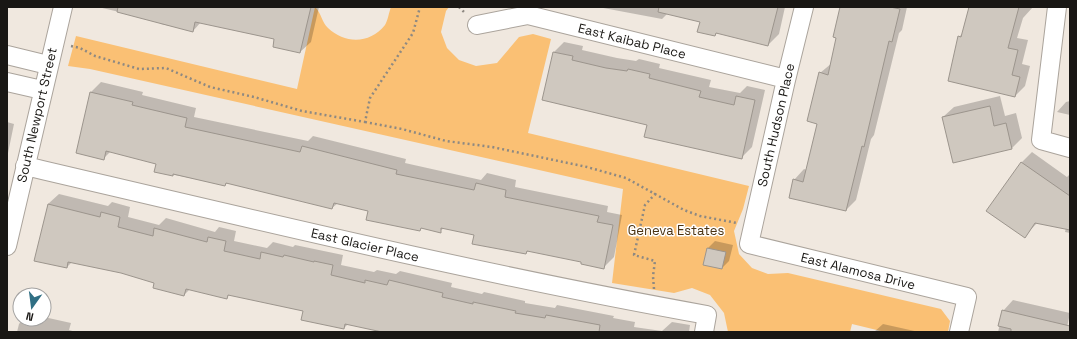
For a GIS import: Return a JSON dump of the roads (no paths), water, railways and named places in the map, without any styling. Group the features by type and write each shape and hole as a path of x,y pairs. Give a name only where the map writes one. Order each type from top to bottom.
{"street":[{"name":"South Newport Street","path":"7,246 42,90 63,7"},
{"name":"South Hudson Place","path":"749,244 786,79 804,7"},
{"path":"1057,7 1041,140 1070,148"},
{"name":"East Kaibab Place","path":"477,25 528,15 786,79"},
{"path":"7,55 48,65"},
{"path":"7,82 42,90"},
{"name":"East Glacier Place","path":"25,166 412,256 652,305 705,323"},
{"name":"East Alamosa Drive","path":"749,244 967,297 958,332"}],"park label":[{"name":"Geneva Estates","path":"676,230"}]}
